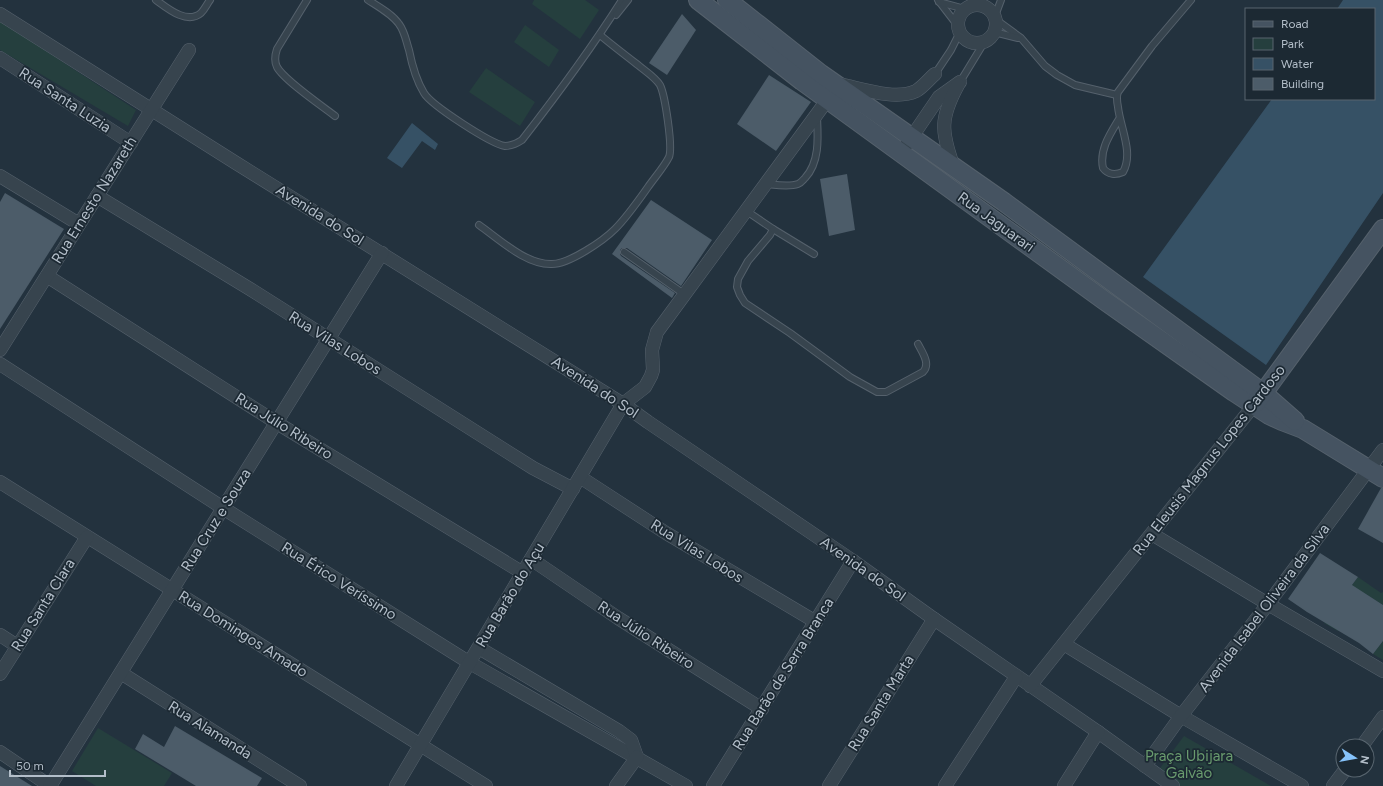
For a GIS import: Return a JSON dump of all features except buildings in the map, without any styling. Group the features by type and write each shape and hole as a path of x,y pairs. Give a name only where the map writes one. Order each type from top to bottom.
{"main road":[{"name":"Rua Jaguarari","path":"698,0 802,81 1099,297 1234,392 1258,399"},
{"name":"Rua Jaguarari","path":"727,0 826,98 911,138 953,165 1258,399 1282,421 1303,429 1376,474"},
{"name":"Rua Eleusis Magnus Lopes Cardoso","path":"1258,399 1383,229"}],"street":[{"path":"975,5 987,8 995,22 990,38 985,42 979,43 968,41 959,29 961,14 975,5"},
{"name":"Avenida do Sol","path":"0,14 151,110 623,404 853,561 1173,786"},
{"name":"Rua Ernesto Nazareth","path":"0,350 189,50"},
{"name":"Rua Santa Luzia","path":"0,58 130,143"},
{"path":"623,404 645,387 649,381 653,370 652,350 657,332 826,98 906,94 917,90 934,74"},
{"path":"900,152 939,97 960,82"},
{"path":"953,165 946,145 943,128 947,109 960,82"},
{"path":"0,176 79,224"},
{"name":"Rua Vilas Lobos","path":"97,196 250,289 328,340 533,468 573,489"},
{"name":"Rua Cruz e Souza","path":"50,786 382,253"},
{"name":"Rua Júlio Ribeiro","path":"47,276 277,423 523,573"},
{"name":"Rua Érico Veríssimo","path":"0,364 223,508 470,663 686,786"},
{"name":"Rua Eleusis Magnus Lopes Cardoso","path":"1030,686 1258,399"},
{"name":"Rua Barão do Açu","path":"396,786 623,404"},
{"name":"Avenida Isabel Oliveira da Silva","path":"1145,766 1181,716 1268,604 1376,474 1383,450"},
{"name":"Rua Vilas Lobos","path":"580,477 666,533 816,622"},
{"name":"Rua Domingos Amado","path":"0,482 486,786"},
{"path":"1152,534 1383,671"},
{"name":"Rua Santa Clara","path":"0,674 87,537"},
{"name":"Rua Júlio Ribeiro","path":"531,559 618,618 762,708"},
{"name":"Rua Barão de Serra Branca","path":"713,786 853,561"},
{"name":"Rua Santa Marta","path":"829,786 934,619"},
{"path":"0,635 18,646"},
{"path":"1064,644 1181,716 1302,786"},
{"path":"479,648 619,731 631,740 637,757 616,786"},
{"name":"Rua Alamanda","path":"120,673 300,786"},
{"path":"945,786 1016,677"},
{"path":"1368,738 1383,717"},
{"path":"1064,786 1098,732"},
{"path":"0,752 50,786"}],"lane":[{"path":"156,0 172,11 188,17 201,13 210,0"},
{"path":"307,0 277,49 275,61 280,72 298,88 335,116"},
{"path":"368,0 395,19 400,26 405,35 417,80 425,95 443,110 492,142 506,146 516,144 522,140 628,0"},
{"path":"600,35 622,0"},
{"path":"995,22 1001,0"},
{"path":"1119,119 1104,149 1102,158 1103,168 1110,174 1119,174 1123,172 1126,164 1127,152 1119,119 1117,95 1152,46 1191,0"},
{"path":"939,1 975,5"},
{"path":"934,74 951,50 959,29 939,1"},
{"path":"995,22 1021,38 1045,66 1057,75 1075,85 1117,95"},
{"path":"995,22 1021,38"},
{"path":"478,225 528,259 544,264 561,263 594,246 615,230 659,173 669,157 671,141 660,86 652,77 600,35"},
{"path":"960,82 985,42"},
{"path":"765,184 787,185 800,183 813,168 826,98"},
{"path":"745,210 814,254"},
{"path":"773,229 748,261 738,279 737,287 745,303 790,333 850,377 877,392 886,392 926,369 927,364 918,344"},
{"path":"624,252 684,294"}],"green space":[{"path":"534,0 585,0 599,10 580,39 532,4"},
{"path":"0,21 136,110 128,126 0,50"},
{"path":"525,25 559,50 549,67 514,42"},
{"path":"486,68 535,102 520,126 469,92"},
{"path":"1358,577 1381,593 1383,592 1383,605 1364,593 1338,631 1324,623"},
{"path":"1383,641 1383,660 1373,654"},
{"path":"98,728 172,773 164,786 96,786 72,771"},
{"name":"Praça Ubijara Galvão","path":"1184,736 1271,786 1177,786 1157,772"}],"water":[{"path":"1343,0 1383,0 1383,193 1266,365 1143,277 1271,100 1375,100 1375,8 1338,8"},
{"path":"412,123 438,144 435,150 422,141 402,168 387,158"}]}
